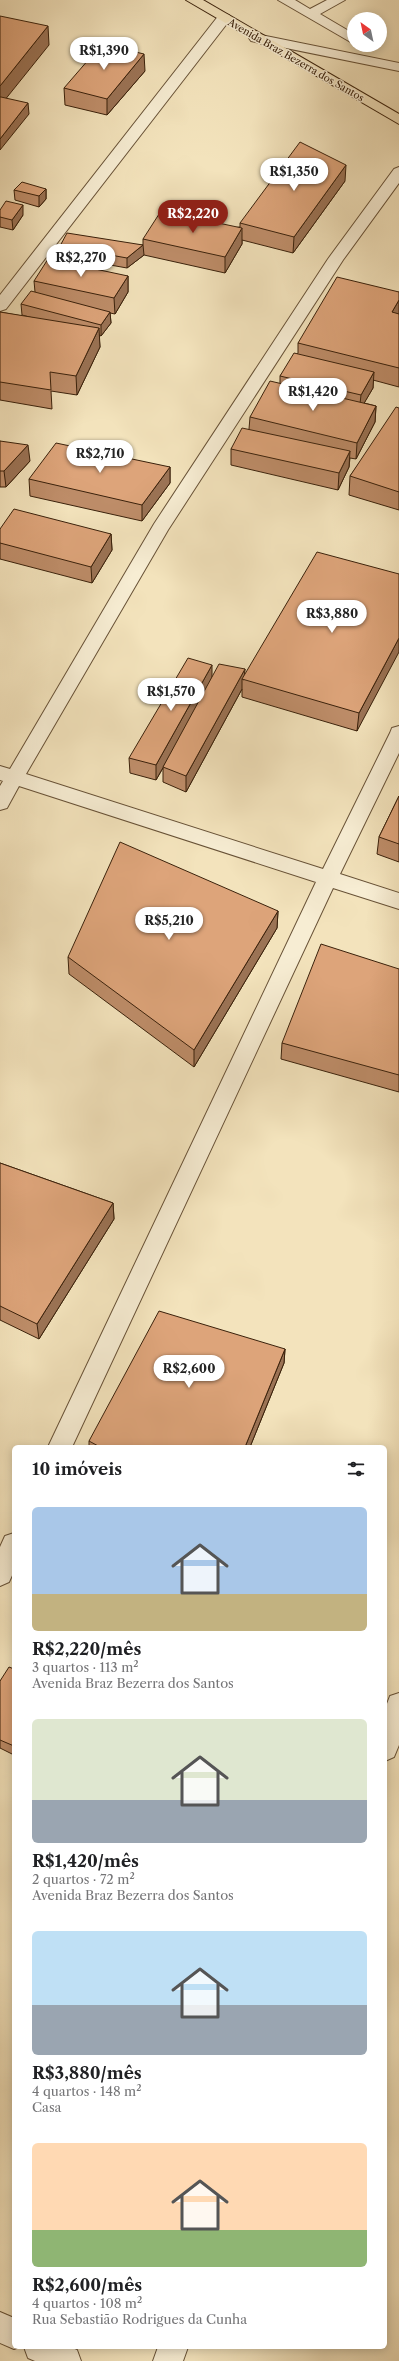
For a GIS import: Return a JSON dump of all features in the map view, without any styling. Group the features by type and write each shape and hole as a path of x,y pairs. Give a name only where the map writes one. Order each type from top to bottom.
{"main road":[{"name":"Avenida Braz Bezerra dos Santos","path":"193,0 399,120"}],"street":[{"path":"286,0 347,36"},
{"path":"310,14 338,0"},
{"path":"0,306 224,18"},
{"path":"256,38 399,67"},
{"path":"374,52 399,67"},
{"path":"0,804 8,776 160,528 336,259 399,172"},
{"path":"61,1445 328,878 399,733"},
{"path":"8,776 399,900"},
{"path":"0,1574 12,1548"},
{"path":"387,1742 399,1705"},
{"path":"0,2327 12,2333"},
{"path":"43,2349 66,2361"},
{"path":"168,2361 172,2349"}],"building":[{"path":"0,16 48,26 0,86"},
{"path":"102,44 144,54 107,99 64,88"},
{"path":"0,97 28,103 0,139"},
{"path":"300,142 346,165 294,237 240,223"},
{"path":"22,182 46,189 39,196 14,190"},
{"path":"6,201 23,205 12,220 0,217 0,210"},
{"path":"161,211 242,228 225,257 143,239"},
{"path":"67,233 143,245 127,258 60,246"},
{"path":"48,259 128,276 114,298 34,281"},
{"path":"337,277 399,292 399,300 392,312 399,314 399,368 298,343"},
{"path":"31,291 110,312 101,325 21,304"},
{"path":"0,312 99,328 76,376 50,372 51,390 0,382"},
{"path":"294,353 374,372 361,395 280,376"},
{"path":"270,381 376,406 357,443 250,417"},
{"path":"396,407 399,408 399,492 350,476"},
{"path":"242,428 350,451 339,473 231,449"},
{"path":"0,441 28,445 4,471 0,471"},
{"path":"56,443 170,467 142,505 29,479"},
{"path":"14,509 111,534 91,567 0,543 0,529"},
{"path":"317,552 399,574 399,638 359,713 242,679"},
{"path":"188,658 212,665 156,765 129,758"},
{"path":"219,664 245,669 186,776 163,767"},
{"path":"399,796 399,844 379,837"},
{"path":"120,842 278,911 194,1050 68,957"},
{"path":"321,944 399,969 399,1075 282,1043"},
{"path":"0,1163 113,1203 37,1324 0,1306"},
{"path":"159,1311 285,1349 246,1445 96,1445 89,1441"},
{"path":"9,1667 12,1668 12,1745 0,1740 0,1681"}]}
